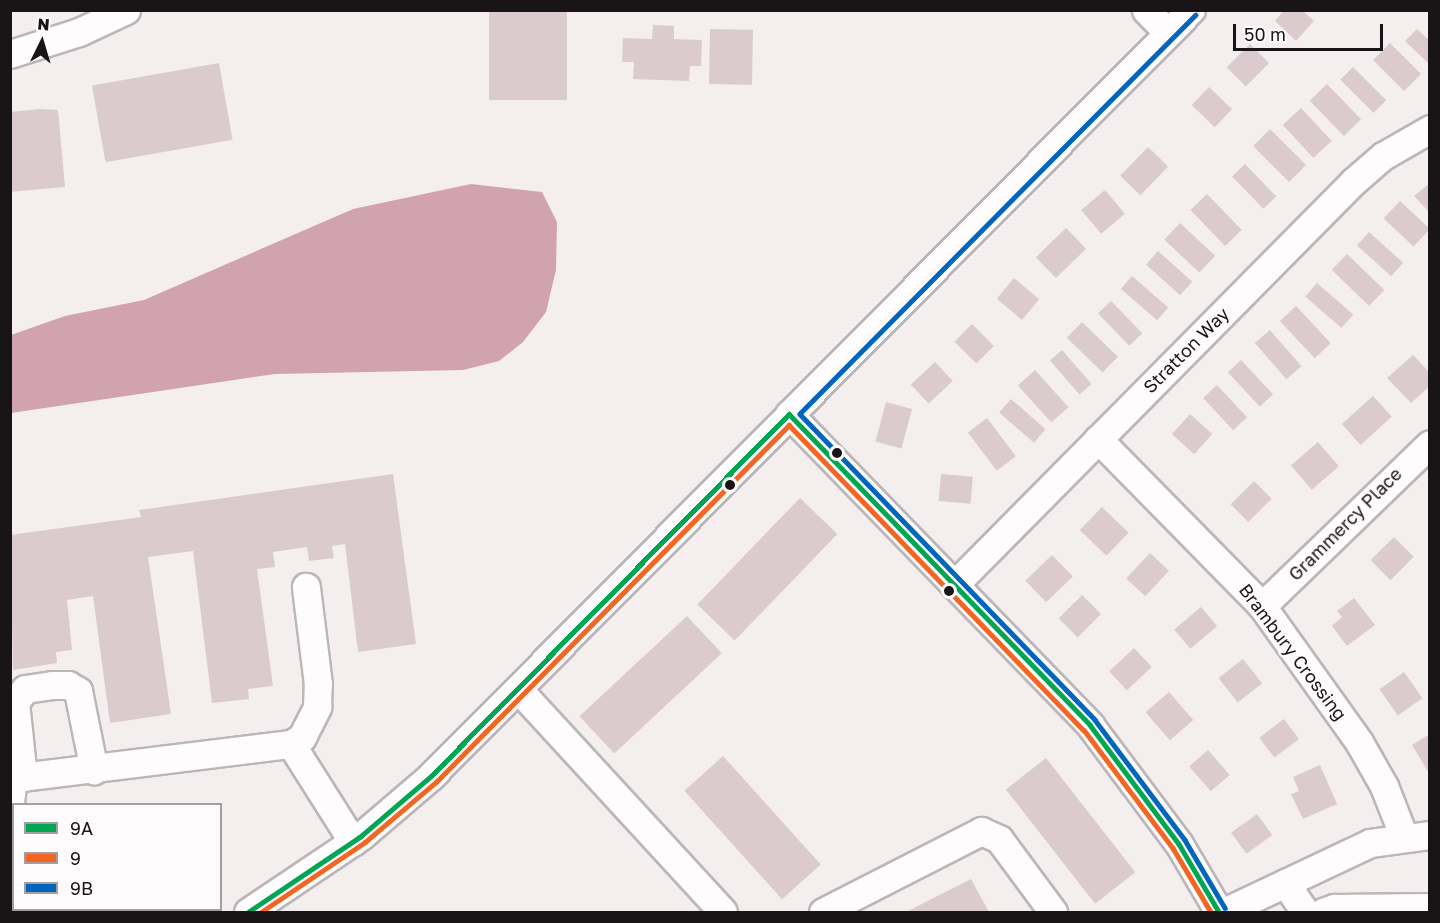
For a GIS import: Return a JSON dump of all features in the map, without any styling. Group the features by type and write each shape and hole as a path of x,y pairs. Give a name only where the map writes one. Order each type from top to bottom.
{"street":[{"path":"10,54 79,32 126,10"},
{"path":"1146,10 1168,33"},
{"path":"248,912 352,842 431,776 519,690 789,414 1191,10"},
{"name":"Stratton Way","path":"954,585 1354,181 1383,156 1430,129"},
{"path":"789,414 1090,725 1179,844 1219,912"},
{"name":"Brambury Crossing","path":"1098,439 1262,606 1359,742 1384,786 1417,836"},
{"name":"Grammercy Place","path":"1262,606 1430,444"},
{"path":"10,802 13,778 94,770 291,744 302,737 318,707 318,684 306,587"},
{"path":"23,777 15,702 25,689 52,685 68,685 78,691 94,770"},
{"path":"519,690 723,912"},
{"path":"291,744 352,842"},
{"path":"823,912 981,831 999,839 1053,912"},
{"path":"1224,912 1370,843 1417,836"},
{"path":"1285,883 1305,912"},
{"path":"1323,912 1334,908 1430,907"}],"shaded area":[{"path":"471,184 542,192 557,222 556,270 546,312 523,342 499,361 463,370 275,374 11,413 11,335 65,316 144,300 353,209"}],"building":[{"path":"489,10 567,10 567,100 489,100"},
{"path":"1284,10 1302,10 1314,21 1296,41 1275,21"},
{"path":"653,25 674,26 674,39 702,40 701,66 690,66 689,81 633,79 634,62 622,62 623,38 652,39"},
{"path":"710,29 753,30 752,85 709,84"},
{"path":"1417,29 1430,41 1430,65 1405,41"},
{"path":"1390,43 1421,74 1404,91 1373,60"},
{"path":"1250,44 1269,63 1246,86 1227,67"},
{"path":"219,63 233,140 106,162 92,85"},
{"path":"1353,67 1386,100 1374,113 1340,80"},
{"path":"1327,84 1361,119 1344,136 1310,101"},
{"path":"1209,87 1232,109 1215,127 1192,105"},
{"path":"1301,108 1332,141 1313,158 1283,125"},
{"path":"58,110 65,187 10,192 10,112"},
{"path":"1270,129 1306,165 1289,182 1253,146"},
{"path":"1148,147 1168,166 1140,195 1120,176"},
{"path":"1245,164 1276,196 1263,209 1232,177"},
{"path":"1430,183 1430,213 1414,196"},
{"path":"1105,190 1125,214 1101,234 1081,210"},
{"path":"1207,194 1242,230 1225,246 1190,210"},
{"path":"1400,201 1430,229 1414,247 1384,219"},
{"path":"1180,223 1215,256 1199,273 1164,240"},
{"path":"1066,228 1086,249 1056,278 1036,257"},
{"path":"1369,232 1403,263 1391,276 1357,245"},
{"path":"1158,251 1192,282 1180,295 1146,264"},
{"path":"1347,254 1384,290 1369,306 1332,270"},
{"path":"1132,276 1168,307 1157,320 1121,289"},
{"path":"1014,278 1039,299 1022,320 997,299"},
{"path":"1317,283 1353,314 1341,328 1305,297"},
{"path":"1111,301 1142,333 1129,346 1098,314"},
{"path":"1296,306 1331,343 1315,358 1280,321"},
{"path":"1082,322 1118,357 1103,373 1067,338"},
{"path":"972,324 994,346 976,364 954,342"},
{"path":"1270,330 1301,366 1286,379 1255,343"},
{"path":"1062,350 1092,384 1079,394 1050,360"},
{"path":"1413,355 1430,373 1430,386 1411,403 1387,378"},
{"path":"1241,360 1273,394 1260,407 1228,372"},
{"path":"935,362 953,381 929,404 911,385"},
{"path":"1035,370 1068,407 1051,423 1018,385"},
{"path":"1217,385 1247,417 1233,430 1203,398"},
{"path":"1373,396 1392,417 1361,445 1342,424"},
{"path":"1011,399 1046,429 1034,443 999,413"},
{"path":"886,402 912,409 901,449 875,442"},
{"path":"1190,414 1212,434 1194,454 1172,434"},
{"path":"987,418 1016,456 997,471 968,432"},
{"path":"1318,442 1339,466 1312,490 1291,466"},
{"path":"393,474 416,644 358,652 345,544 332,546 334,558 309,561 307,547 273,552 275,567 257,569 273,686 248,689 249,699 212,703 193,551 148,557 171,714 110,723 93,596 67,600 72,650 56,652 57,663 13,670 10,535 141,517 139,510"},
{"path":"941,474 973,477 971,504 939,501"},
{"path":"1254,481 1272,499 1248,522 1231,504"},
{"path":"800,498 837,534 735,641 697,604"},
{"path":"1102,507 1129,533 1106,556 1080,530"},
{"path":"1394,537 1414,557 1390,580 1371,560"},
{"path":"1150,553 1169,571 1145,596 1126,579"},
{"path":"1052,555 1073,577 1046,602 1025,581"},
{"path":"1082,595 1101,614 1078,637 1059,618"},
{"path":"1354,598 1375,625 1347,646 1332,626 1342,617 1337,611"},
{"path":"1201,607 1217,626 1190,649 1174,629"},
{"path":"687,616 722,653 614,754 579,716"},
{"path":"1134,648 1152,667 1127,690 1109,671"},
{"path":"1243,659 1262,683 1238,703 1219,678"},
{"path":"1404,672 1422,698 1398,715 1379,689"},
{"path":"1169,692 1193,720 1170,740 1146,712"},
{"path":"1284,719 1299,739 1274,758 1259,738"},
{"path":"1430,734 1430,775 1412,745"},
{"path":"1208,750 1230,775 1211,791 1189,766"},
{"path":"723,756 821,864 782,899 684,791"},
{"path":"1046,758 1135,872 1095,904 1006,789"},
{"path":"1320,765 1337,804 1303,819 1291,794 1299,791 1293,777"},
{"path":"1257,814 1272,835 1246,854 1231,833"},
{"path":"971,879 989,912 906,912"}],"transit line":[{"name":"9B","path":"1196,15 800,414 1095,720 1185,840 1225,908"},
{"name":"9A","path":"248,912 361,836 431,776 789,414 1090,725 1179,844 1219,912"},
{"name":"9","path":"261,912 365,842 436,782 789,425 1084,730 1173,848 1211,912"}]}
